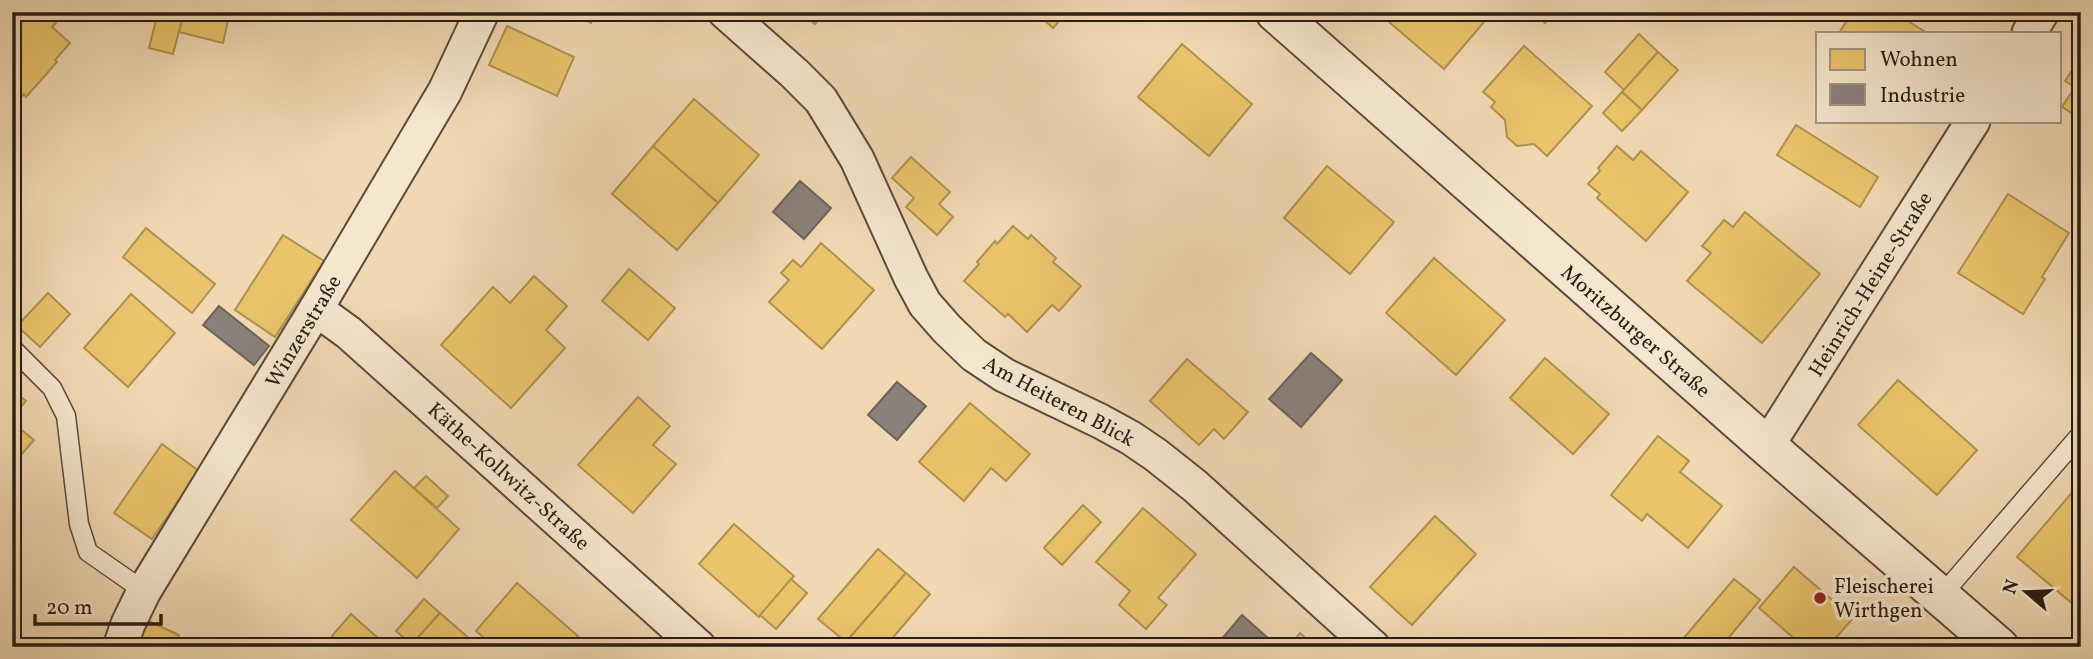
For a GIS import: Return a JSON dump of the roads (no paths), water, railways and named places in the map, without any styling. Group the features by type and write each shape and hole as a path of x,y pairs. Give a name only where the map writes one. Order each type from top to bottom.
{"street":[{"name":"Winzerstraße","path":"120,647 144,591 317,309 445,91 482,12"},
{"name":"Am Heiteren Blick","path":"725,12 821,100 857,159 925,304 974,355 1004,374 1131,438 1156,455 1195,486 1373,647"},
{"name":"Moritzburger Straße","path":"1275,12 1999,647"},
{"path":"2030,32 2042,12"},
{"name":"Heinrich-Heine-Straße","path":"1767,446 1972,122"},
{"name":"Käthe-Kollwitz-Straße","path":"317,309 349,332 699,647"}],"lane":[{"path":"12,348 52,388 66,416 79,524 88,552 144,591"},
{"path":"1941,596 2081,434"}],"place":[{"name":"Fleischerei Wirthgen","path":"1820,598"}]}
